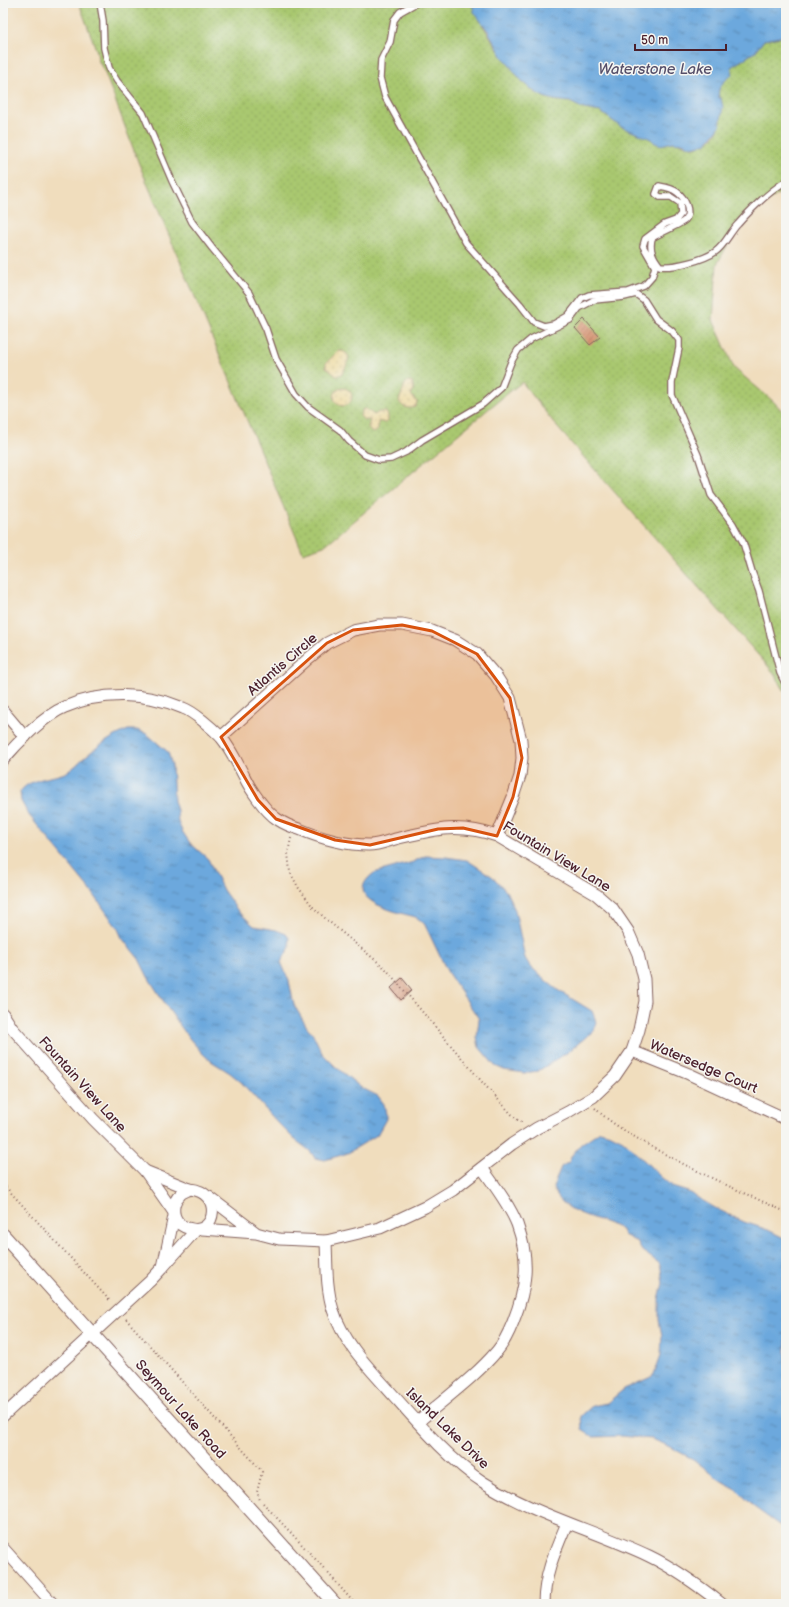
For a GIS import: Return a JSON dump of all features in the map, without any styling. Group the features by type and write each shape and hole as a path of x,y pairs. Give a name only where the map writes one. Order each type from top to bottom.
{"street":[{"name":"Atlantis Circle","path":"221,737 327,643 353,630 379,625 402,625 432,631 455,640 477,654 496,676 510,698 519,734 522,758 520,776 497,836"},
{"name":"Fountain View Lane","path":"3,760 12,749 48,717 64,707 105,695 135,696 158,700 184,708 207,724 221,737 232,751 244,777 258,800 276,819 294,827 335,840 370,845 438,829 463,828 483,831 497,836 597,895 612,909 628,931 638,954 644,979 645,1001 639,1030 632,1051 615,1076 589,1099 533,1131 447,1193 425,1207 380,1228 326,1241 280,1239 256,1233 199,1230"},
{"path":"3,711 25,737"},
{"name":"Fountain View Lane","path":"3,1014 12,1028 93,1120 145,1171 174,1214"},
{"name":"Watersedge Court","path":"632,1051 689,1074 786,1119"},
{"path":"418,1422 479,1369 498,1350 510,1330 523,1294 526,1272 524,1249 516,1223 502,1197 482,1168"},
{"name":"Fountain View Lane","path":"145,1171 190,1189"},
{"path":"3,1416 150,1281 211,1218 213,1205 209,1197 203,1192 190,1189 180,1194 175,1200 174,1214 163,1267"},
{"name":"Fountain View Lane","path":"209,1197 256,1233"},
{"path":"174,1214 179,1223 186,1228 199,1230"},
{"name":"Seymour Lake Road","path":"3,1235 336,1604"},
{"name":"Island Lake Drive","path":"326,1241 327,1282 333,1310 343,1332 368,1367 453,1458 482,1482 536,1510 648,1556 674,1570 702,1588 722,1604"},
{"path":"544,1604 546,1578 567,1523"},
{"path":"3,1548 53,1604"}],"lane":[{"path":"100,3 103,21 104,48 109,68 117,81 143,113 172,181 192,222 249,293 266,329 276,359 296,394 308,407 340,430 349,441 365,455 379,460 391,459 406,452 422,440 483,404 501,388 508,369 518,350 531,339 570,320 579,308 594,300 636,294 644,300 656,319 672,331 679,340 679,348 672,382 672,395 695,448 711,495 734,524 743,542 759,591 780,674 786,685"},
{"path":"416,3 400,12 394,20 390,42 381,60 380,78 385,97 466,243 534,322 544,326 554,324 568,316 582,298 589,295 628,292 644,286 652,277 655,267 643,246 645,239 665,224 676,220 681,214 680,203 671,197 660,197 656,194 659,186 677,192 685,200 688,213 685,220 652,238 650,247 654,258 660,266 667,267 703,259 715,252 738,224 768,194 786,181"}],"path":[{"path":"294,827 288,853 290,872 298,888 327,920 386,968 483,1083 516,1119 533,1131"},
{"path":"589,1099 596,1110 618,1127 658,1151 719,1182 786,1212"},
{"path":"3,1184 259,1468 262,1472 257,1492 259,1499 355,1604"}],"highlighted area":[{"path":"402,625 432,631 477,654 510,698 522,758 513,797 497,836 463,828 438,829 370,845 335,840 276,819 258,800 221,737 327,643 353,630"}],"green space":[{"path":"79,3 472,3 482,24 502,56 520,79 535,92 544,97 570,102 584,109 601,112 617,124 657,143 662,144 676,142 693,147 713,138 719,126 722,105 721,98 719,98 718,94 722,84 733,74 731,67 755,52 764,40 780,37 786,33 786,189 742,219 717,264 713,320 734,368 774,402 786,415 786,693 774,673 558,428 522,382 324,546 303,553 139,164 105,73 98,60 97,52"}],"sand":[{"path":"338,351 347,353 348,360 342,374 336,376 326,367 326,363"},
{"path":"408,381 412,382 414,389 411,395 417,402 413,408 404,407 399,401 405,384"},
{"path":"343,388 349,391 352,397 349,403 343,406 337,403 334,397 337,391"},
{"path":"363,409 366,409 374,415 379,412 386,412 388,421 385,423 378,421 378,430 374,433 371,432 368,428 370,420 364,420 360,416"}],"water":[{"name":"Waterstone Lake","path":"472,3 786,3 786,33 780,37 764,40 755,52 731,67 733,74 722,84 718,94 719,98 721,98 723,107 720,126 707,143 692,147 682,143 673,142 661,145 655,143 651,139 621,127 601,112 584,109 570,102 544,97 535,92 520,79 502,56 488,31 474,12"},
{"path":"128,730 137,730 147,734 168,752 172,766 174,801 177,810 178,822 190,843 208,859 223,890 238,911 254,926 276,930 286,934 289,938 290,947 281,962 289,981 294,1005 313,1034 322,1053 360,1087 378,1096 384,1104 386,1119 377,1135 348,1153 325,1160 315,1158 310,1151 294,1139 279,1124 241,1082 203,1054 189,1038 169,1010 148,977 139,959 122,938 118,929 92,892 28,814 21,801 20,792 24,787 35,781 67,772 101,745"},
{"path":"425,856 467,860 493,877 506,891 515,910 525,958 530,966 559,991 592,1011 596,1021 592,1032 568,1052 538,1071 524,1073 504,1070 495,1066 479,1047 477,1037 479,1019 448,973 425,925 416,917 394,911 374,903 367,897 363,890 365,882 374,873 413,862"},
{"path":"600,1131 611,1134 623,1140 662,1178 675,1188 688,1192 717,1209 744,1222 768,1230 786,1239 786,1530 754,1507 737,1490 720,1480 693,1459 664,1444 652,1439 622,1436 593,1437 582,1430 581,1416 592,1406 607,1403 624,1389 651,1377 654,1374 661,1355 662,1336 659,1320 659,1299 663,1283 659,1263 642,1251 637,1242 624,1235 622,1230 613,1225 573,1210 564,1204 558,1197 553,1187 561,1167 569,1162 572,1155 581,1144"}],"building":[{"path":"584,319 600,337 590,345 575,328"},
{"path":"402,978 412,990 401,1000 391,988"}]}
